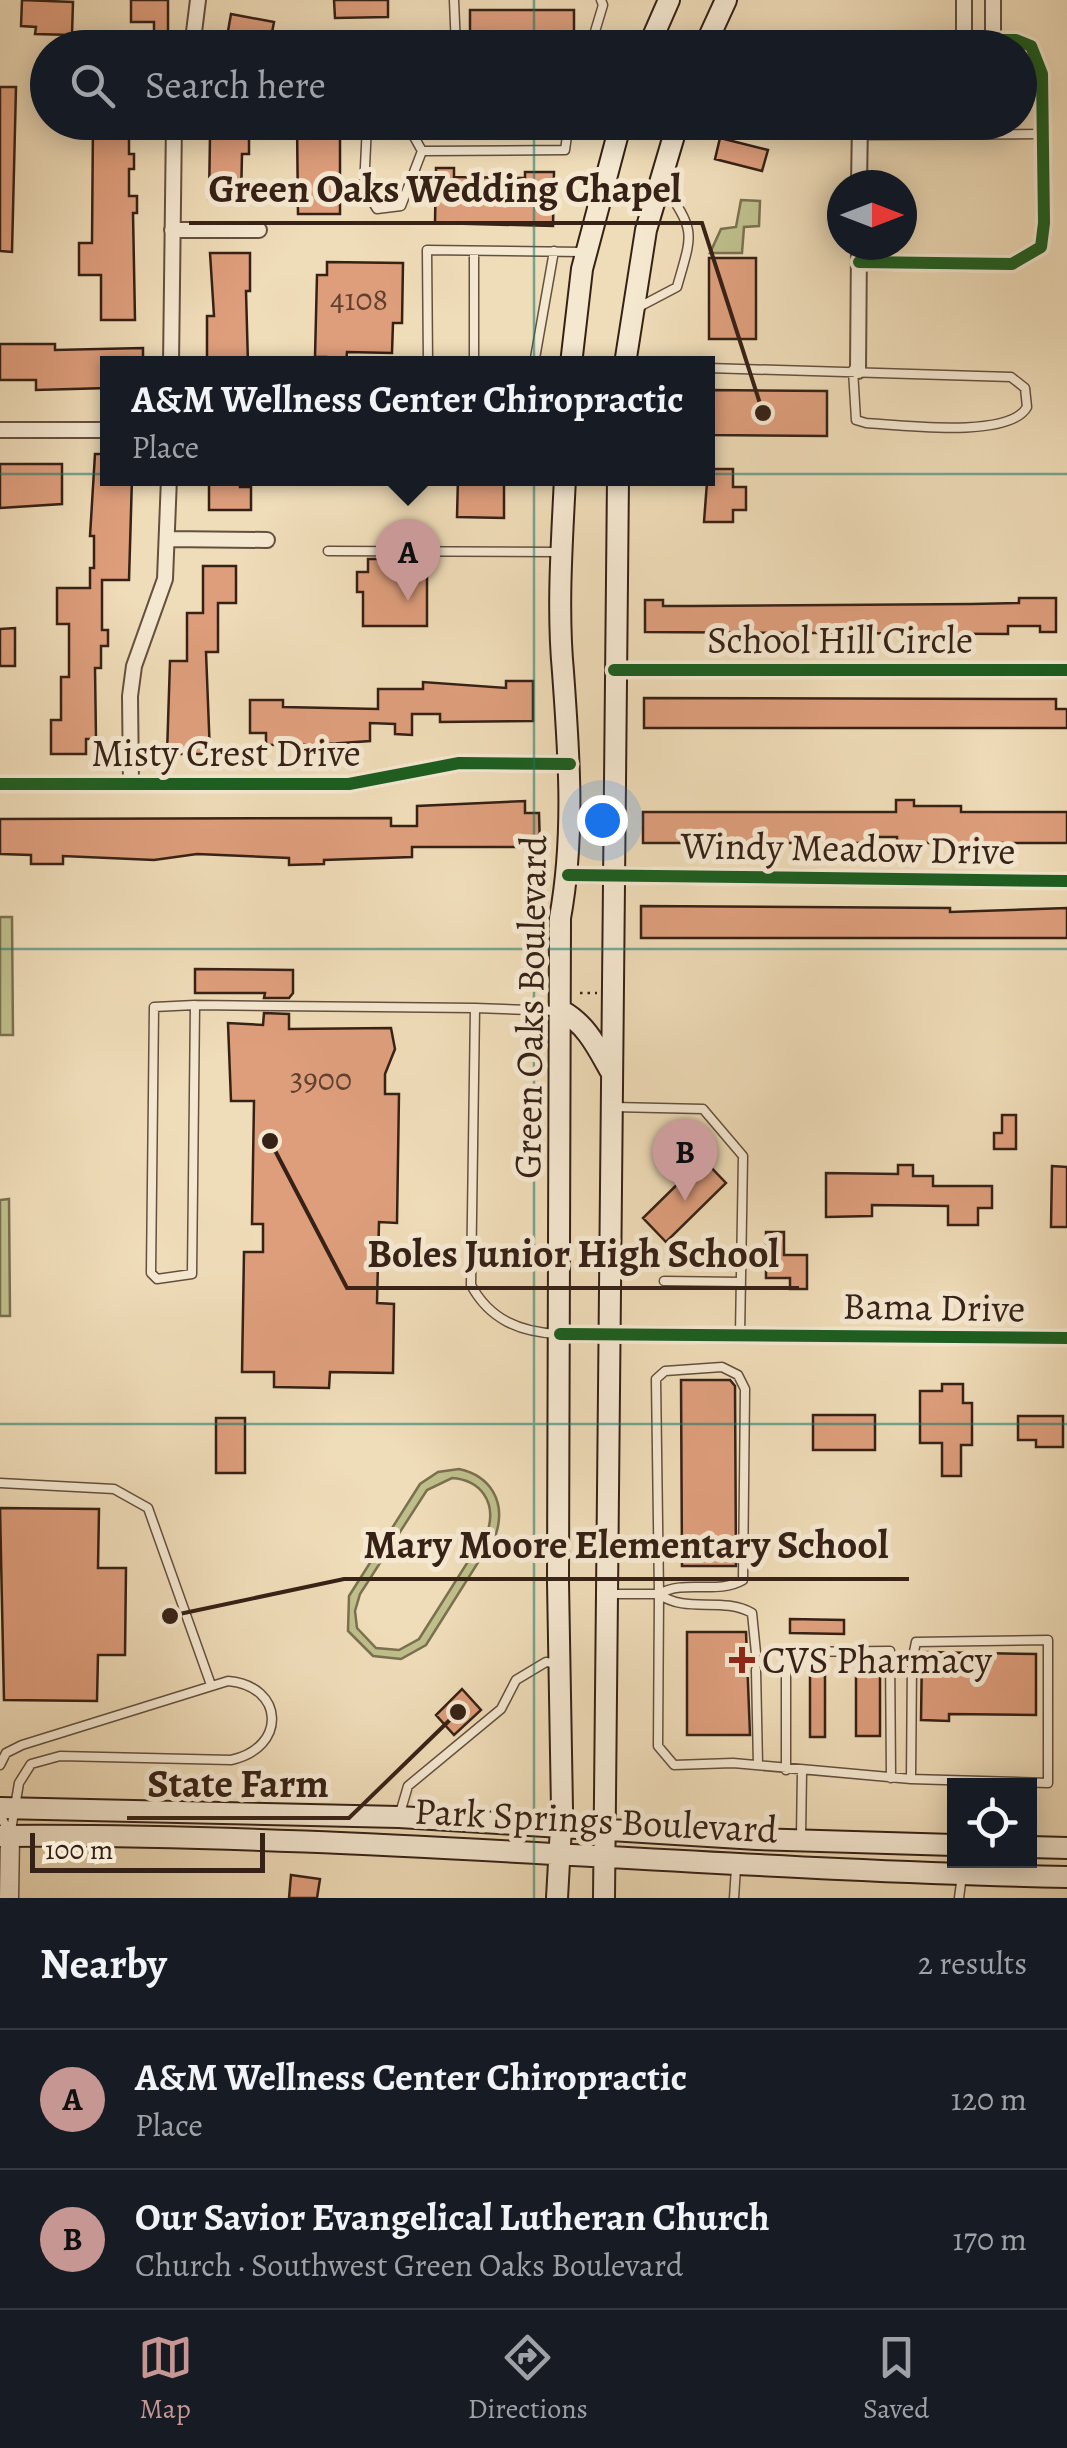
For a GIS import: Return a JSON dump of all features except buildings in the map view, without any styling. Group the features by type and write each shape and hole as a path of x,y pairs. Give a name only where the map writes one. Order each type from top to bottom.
{"main road":[{"path":"712,30 726,0"},
{"path":"655,30 666,3"},
{"path":"573,356 587,252 616,140"},
{"path":"625,356 631,311 673,140"},
{"name":"Green Oaks Boulevard","path":"557,1898 562,1664 558,1582 560,918 568,876 570,764 562,671 565,486"},
{"path":"604,1898 618,486"},
{"path":"562,1012 575,1018 592,1038 611,1072"},
{"name":"Park Springs Boulevard","path":"6,1810 399,1817 947,1845"},
{"name":"Park Springs Boulevard","path":"5,1836 560,1851 736,1864 947,1868"},
{"path":"1037,1847 1067,1848"},
{"name":"Park Springs Boulevard","path":"962,1868 1067,1877"}],"street":[{"path":"194,30 198,0"},
{"path":"964,0 964,30"},
{"path":"993,30 994,0"},
{"path":"855,371 859,262 1012,264 1028,259 1040,247 1044,224 1043,134 1042,74 1037,61"},
{"path":"170,356 174,140"},
{"path":"859,170 860,140"},
{"path":"172,230 259,230"},
{"path":"0,430 100,430"},
{"path":"132,784 134,666 158,609 168,538 169,486"},
{"path":"168,538 268,540"},
{"name":"School Hill Circle","path":"614,670 1067,670"},
{"name":"Misty Crest Drive","path":"0,784 349,784 459,762 570,764"},
{"name":"Windy Meadow Drive","path":"568,876 1067,881"},
{"name":"Bama Drive","path":"560,1334 1067,1338"},
{"path":"5,1836 9,1898"}],"lane":[{"path":"454,0 455,30"},
{"path":"595,30 603,5 600,0"},
{"path":"1037,134 1043,134"},
{"path":"366,140 364,188 376,209 401,206 422,151 417,140"},
{"path":"422,151 565,150 566,140"},
{"path":"631,311 676,287 690,240 690,223 661,180"},
{"path":"428,356 427,250 587,252"},
{"path":"474,251 474,356"},
{"path":"535,356 554,252"},
{"path":"715,368 855,371 1011,377 1025,388 1027,406 1016,420 992,426 866,423 856,420 852,407 855,371"},
{"path":"328,550 562,552"},
{"path":"195,1004 192,1274 157,1279 151,1273 150,1012 160,1004 195,1004 474,1008 562,1012"},
{"path":"474,1008 472,1284 480,1300 524,1332 560,1334"},
{"path":"611,1107 703,1109 743,1156 740,1335"},
{"path":"664,1281 741,1282"},
{"path":"607,1594 658,1594 673,1586 732,1586 743,1580 745,1389 738,1375 722,1368 665,1371 656,1379 658,1594 658,1746 674,1765 758,1765 802,1772 947,1782"},
{"path":"0,1483 114,1489 148,1508 211,1685"},
{"path":"658,1594 672,1603 729,1604 752,1613 756,1653"},
{"path":"911,1779 912,1661 916,1642 1048,1640 1048,1783 1037,1783"},
{"path":"786,1770 786,1652 890,1651 891,1778"},
{"path":"399,1817 402,1794 408,1786 501,1709 516,1680 546,1662 562,1664"},
{"path":"756,1670 758,1765"},
{"path":"0,1765 6,1753 22,1745 211,1685 245,1682 260,1691 270,1706 272,1725 266,1742 250,1756 232,1760 60,1756 31,1764 6,1810 5,1836"},
{"path":"801,1839 802,1772"},
{"path":"5,1836 6,1810"},
{"path":"734,1898 736,1864"},
{"path":"959,1898 962,1868"}],"path":[{"path":"573,992 603,993"}],"green space":[{"path":"741,200 760,201 759,226 744,227 742,253 710,253 721,229 736,227"},
{"path":"0,917 12,917 13,1035 0,1035"},
{"path":"9,1199 10,1316 0,1316 0,1200"},
{"path":"459,1469 487,1484 499,1511 496,1534 426,1645 401,1659 373,1656 348,1631 349,1596 420,1484 438,1472","holes":["452,1478 484,1494 490,1510 488,1530 419,1639 399,1650 376,1648 357,1628 355,1611 360,1594 427,1490"]}],"cycle path":[{"path":"859,262 1012,264 1041,247 1042,74 1037,61"},
{"path":"614,670 1067,670"},
{"path":"0,784 349,784 459,763 570,764"},
{"path":"568,875 1067,881"},
{"path":"560,1334 1067,1338"}],"place":[{"name":"Green Oaks Wedding Chapel","path":"763,413"},
{"name":"A&M Wellness Center Chiropractic","path":"408,601"},
{"name":"Boles Junior High School","path":"270,1141"},
{"name":"Our Savior Evangelical Lutheran Church","path":"685,1201"},
{"name":"Mary Moore Elementary School","path":"170,1616"},
{"name":"CVS Pharmacy","path":"742,1660"},
{"name":"State Farm","path":"458,1712"}]}
